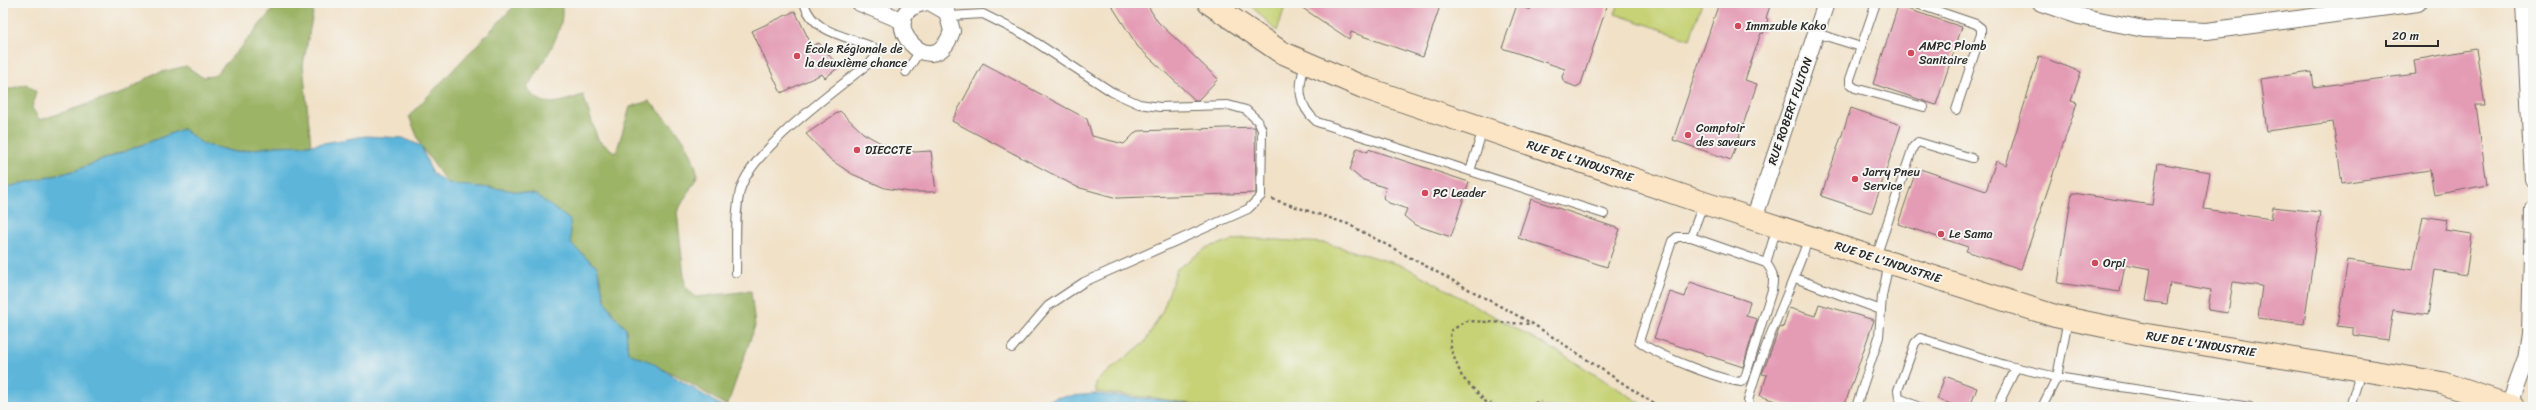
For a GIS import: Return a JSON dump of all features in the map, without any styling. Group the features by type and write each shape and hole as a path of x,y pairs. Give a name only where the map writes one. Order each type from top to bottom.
{"main road":[{"name":"RUE DE L'INDUSTRIE","path":"1209,3 1281,52 1365,88 1704,203 2068,319 2147,335 2442,383 2511,406"},
{"name":"RUE DE L'INDUSTRIE","path":"1230,3 1281,52"}],"street":[{"path":"860,3 903,21"},
{"path":"924,3 912,8 903,21 904,36 913,47 920,51 934,51 946,44 952,31 950,16 943,8 931,3"},
{"name":"RUE ROBERT FULTON","path":"1754,219 1826,3"},
{"path":"2041,3 2079,16 2144,29 2207,31 2418,3"},
{"path":"2524,3 2533,178"},
{"path":"2511,406 2526,358 2530,334 2533,209"}],"lane":[{"path":"736,273 738,204 740,191 750,170 788,131 873,60 876,54 873,47 821,27 812,17 804,3"},
{"path":"1876,3 1850,84 1855,88 1924,108"},
{"path":"1914,3 1976,24 1981,28 1981,34 1956,110"},
{"path":"950,16 983,14 1023,34 1112,92 1139,104 1160,107 1228,105 1246,110 1258,121 1262,130 1261,196 1248,209 1084,282 1048,306 1012,348"},
{"path":"1816,33 1861,47"},
{"path":"906,72 920,51"},
{"path":"1305,63 1299,92 1302,105 1317,122 1604,214"},
{"path":"1470,171 1483,128"},
{"path":"1856,407 1879,337 1883,260 1913,147 1918,142 1928,143 1972,158"},
{"path":"1691,237 1704,203"},
{"path":"1766,263 1778,226"},
{"path":"1750,407 1748,401 1765,348 1780,306 1795,278 1809,236"},
{"path":"1677,237 1691,237 1766,263 1774,278 1772,290 1745,378 1740,382 1733,381 1648,349 1639,341 1672,242 1677,237"},
{"path":"1795,278 1880,310"},
{"path":"2042,407 2057,377 2068,319"},
{"path":"1919,407 1899,398 1898,390 1915,344 1920,338 2016,368 2057,377 2250,407"},
{"path":"1997,407 2016,368"},
{"path":"2350,407 2361,370"}],"path":[{"path":"1261,196 1348,224 1533,324 1659,407"},
{"path":"1504,407 1487,403 1462,377 1451,350 1450,331 1467,321 1533,324"},
{"path":"1511,407 1541,402"}],"green space":[{"path":"278,3 310,3 314,8 303,65 311,145 276,146 236,152 203,144 183,129 74,171 3,188 3,97 6,90 26,84 36,91 32,108 40,120 125,92 154,74 186,66 202,77 214,76 243,45"},
{"path":"517,3 561,3 562,14 557,36 527,88 539,100 552,103 583,95 598,140 616,153 630,107 649,101 667,119 685,142 698,175 677,212 685,286 695,297 751,291 755,326 727,406 678,376 628,353 626,329 613,314 605,300 597,267 571,244 536,195 502,189 448,184 421,146 409,116"},
{"path":"1248,3 1286,3 1277,31"},
{"path":"1619,3 1702,3 1690,39 1615,14"},
{"path":"1244,238 1325,243 1404,266 1567,357 1647,407 1208,407 1156,398 1096,392 1096,381 1145,342 1163,310 1177,269 1208,247"}],"water":[{"path":"183,129 203,144 236,152 276,146 311,145 365,136 403,138 421,146 432,173 448,184 502,189 536,195 570,220 571,244 597,267 605,300 613,314 626,329 628,353 651,362 723,407 3,407 3,188 74,171"},
{"path":"1094,394 1162,400 1204,407 1035,407 1036,404 1059,397"}],"building":[{"path":"1110,3 1146,3 1158,22 1218,79 1198,100 1195,100 1138,47"},
{"path":"1295,3 1441,3 1423,57 1351,32 1349,39"},
{"path":"1531,3 1608,3 1581,84 1576,87 1564,82 1562,77 1565,69 1502,48 1517,5 1530,10"},
{"path":"1719,3 1771,3 1763,34 1761,33 1745,80 1757,84 1731,160 1673,140"},
{"name":"AMPC Plomb Sanitaire","path":"1898,6 1962,27 1936,105 1873,84"},
{"name":"École Régionale de la deuxième chance","path":"795,11 812,46 819,43 839,67 825,78 822,74 781,93 752,31"},
{"path":"2476,49 2485,105 2476,105 2487,185 2434,195 2430,170 2342,183 2333,122 2267,131 2260,79 2312,72 2314,87 2416,74 2414,60"},
{"path":"2039,56 2081,72 2071,101 2077,103 2021,269 1966,251 1968,247 1898,224 1917,168 1986,191 1996,161 2006,165"},
{"path":"983,63 1087,119 1092,136 1124,144 1137,131 1255,127 1256,193 1117,198 1077,187 952,121"},
{"path":"1851,108 1901,125 1872,213 1821,196"},
{"name":"DIECCTE","path":"840,111 863,133 900,154 901,149 915,152 931,151 936,192 910,192 885,188 852,174 831,160 806,134"},
{"name":"PC Leader","path":"1357,148 1368,152 1368,149 1469,182 1451,237 1415,225 1404,216 1407,209 1389,203 1383,198 1386,188 1361,179 1350,170"},
{"path":"2158,163 2210,172 2204,209 2271,219 2273,207 2320,212 2304,324 2258,318 2262,286 2233,282 2228,313 2208,310 2211,290 2170,283 2167,304 2146,301 2151,269 2125,264 2120,292 2058,283 2072,193 2152,205"},
{"path":"1531,199 1620,229 1607,267 1518,238"},
{"path":"2423,216 2447,220 2445,230 2472,234 2466,275 2435,270 2428,315 2393,310 2388,340 2353,335 2353,328 2337,326 2348,260 2413,270"},
{"path":"1690,282 1750,302 1746,316 1757,319 1743,367 1654,338 1670,292 1685,297"},
{"path":"1819,304 1874,320 1844,407 1794,407 1760,396 1767,375 1762,374 1780,327 1783,328 1789,308 1815,316"},
{"path":"1945,376 1977,388 1970,407 1959,407 1937,399"}],"place":[{"name":"Immzuble Kako","path":"1738,26"},
{"name":"AMPC Plomb Sanitaire","path":"1911,53"},
{"name":"École Régionale de la deuxième chance","path":"797,56"},
{"name":"Comptoir des saveurs","path":"1688,135"},
{"name":"DIECCTE","path":"857,150"},
{"name":"Jarry Pneu Service","path":"1855,179"},
{"name":"PC Leader","path":"1425,193"},
{"name":"Le Sama","path":"1941,234"},
{"name":"Orpi","path":"2095,263"}]}
